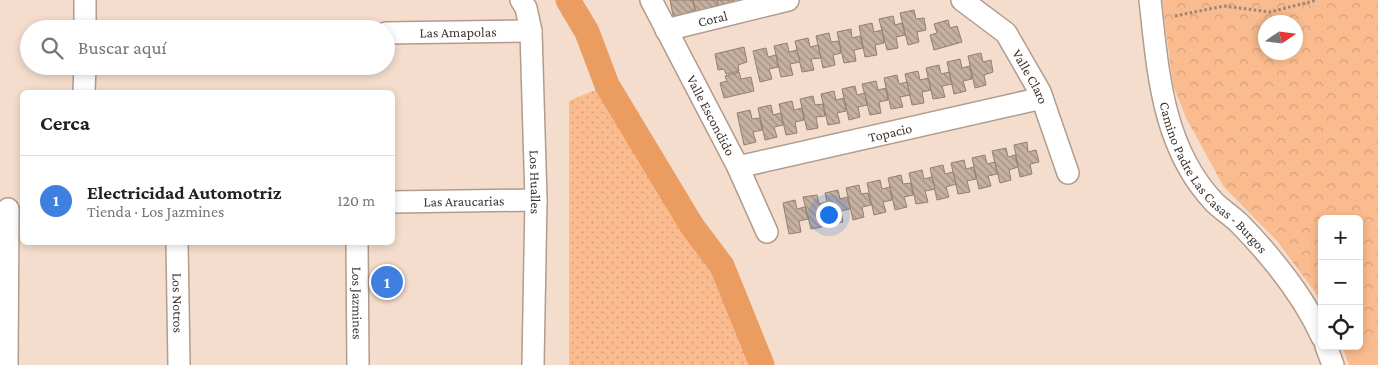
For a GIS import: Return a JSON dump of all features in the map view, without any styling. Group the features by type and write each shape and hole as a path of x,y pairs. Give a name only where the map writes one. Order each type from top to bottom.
{"street":[{"path":"85,0 85,20"},
{"name":"Los Hualles","path":"521,0 526,8 531,31 536,200 533,365"},
{"name":"Valle Escondido","path":"651,0 738,167 767,232"},
{"name":"Coral","path":"666,30 788,0"},
{"name":"Valle Claro","path":"962,0 1006,33 1042,98 1068,173"},
{"name":"Camino Padre Las Casas - Burgos","path":"1151,10 1161,95 1182,153 1214,201 1262,248 1287,280 1302,300 1318,330"},
{"name":"Las Amapolas","path":"395,33 531,31"},
{"path":"84,75 84,90"},
{"name":"Topacio","path":"738,167 1042,98"},
{"name":"Las Araucarias","path":"395,202 536,200"},
{"path":"7,365 10,208"},
{"name":"Los Notros","path":"177,245 178,365"},
{"name":"Los Jazmines","path":"357,245 358,365"},
{"path":"1327,350 1333,365"}],"path":[{"path":"1151,10 1224,6 1270,12 1317,0"}],"green space":[{"path":"1162,0 1378,0 1378,344 1363,344 1363,215 1318,215 1318,298 1277,241 1224,187 1186,118 1173,85"},
{"path":"607,85 692,226 722,266 762,365 569,365 569,101"},
{"path":"1363,344 1378,344 1378,365 1349,365 1343,350 1363,350"}],"building":[{"path":"670,0 693,0 695,10 688,12 690,22 675,25"},
{"path":"693,0 717,0 718,5 711,7 713,17 698,21"},
{"path":"717,0 735,0 733,1 735,11 720,15"},
{"path":"914,10 916,19 924,18 926,30 917,32 919,42 908,45 900,13"},
{"path":"893,16 895,25 902,23 905,35 896,37 898,48 887,50 879,19"},
{"path":"948,20 950,28 957,26 962,42 934,50 930,35 937,33 934,24"},
{"path":"872,23 874,32 882,30 884,43 875,45 877,55 865,57 859,26"},
{"path":"851,29 852,38 860,36 863,48 854,50 856,61 844,63 837,32"},
{"path":"829,33 831,42 839,41 841,53 833,55 835,65 823,68 816,36"},
{"path":"808,38 810,47 818,45 821,58 811,59 814,70 802,72 795,41"},
{"path":"787,43 789,52 797,50 800,62 790,64 793,75 781,77 774,46"},
{"path":"744,47 747,62 738,65 739,71 726,74 724,69 718,70 715,54"},
{"path":"766,48 768,57 776,55 778,67 769,69 772,79 760,82 753,51"},
{"path":"981,53 983,62 991,60 993,72 984,75 986,85 975,88 968,56"},
{"path":"960,59 962,68 970,66 972,79 963,81 966,91 954,94 947,62"},
{"path":"939,65 941,74 949,72 952,84 942,86 945,97 933,99 926,68"},
{"path":"918,71 920,80 928,78 931,90 922,92 924,103 912,105 905,74"},
{"path":"739,72 741,79 751,77 754,91 724,98 720,83 727,81 725,76"},
{"path":"897,75 899,84 907,82 910,95 900,97 903,107 891,109 884,78"},
{"path":"876,81 878,90 886,88 888,100 879,102 881,113 870,115 862,84"},
{"path":"855,86 857,95 865,93 867,105 858,107 860,117 849,120 842,89"},
{"path":"834,91 836,100 844,98 846,111 837,113 840,123 828,125 821,94"},
{"path":"813,96 815,105 823,104 825,116 816,117 818,128 807,130 800,99"},
{"path":"792,101 794,110 802,108 804,120 795,122 797,133 786,135 779,104"},
{"path":"771,105 773,115 781,113 783,125 774,127 777,137 765,140 758,108"},
{"path":"750,110 752,119 760,118 762,130 753,132 756,142 744,145 737,113"},
{"path":"1027,142 1028,152 1036,150 1039,162 1030,164 1032,174 1020,177 1014,145"},
{"path":"1006,148 1008,157 1015,155 1018,167 1009,170 1011,180 1000,183 992,151"},
{"path":"985,155 987,164 995,162 997,174 988,176 991,186 979,189 972,158"},
{"path":"964,160 966,169 974,167 976,179 967,181 970,192 958,194 951,163"},
{"path":"943,165 945,174 953,172 956,184 946,187 949,197 937,200 930,168"},
{"path":"922,170 924,179 932,177 935,189 925,191 928,202 916,204 909,173"},
{"path":"901,175 903,184 911,183 913,195 904,197 907,207 895,210 888,178"},
{"path":"880,180 882,189 890,187 892,200 883,202 886,212 874,215 867,183"},
{"path":"859,185 861,194 868,193 871,205 862,207 864,217 853,220 846,188"},
{"path":"838,190 840,199 847,197 850,209 841,211 843,222 832,224 825,193"},
{"path":"817,195 819,204 826,202 829,214 820,216 822,227 811,229 803,197"},
{"path":"795,200 797,209 805,207 808,219 799,221 801,232 789,234 783,203"}],"waterway":[{"path":"568,0 587,32 607,85 692,226 722,266 762,365"}],"place":[{"name":"Electricidad Automotriz","path":"387,282"}]}
